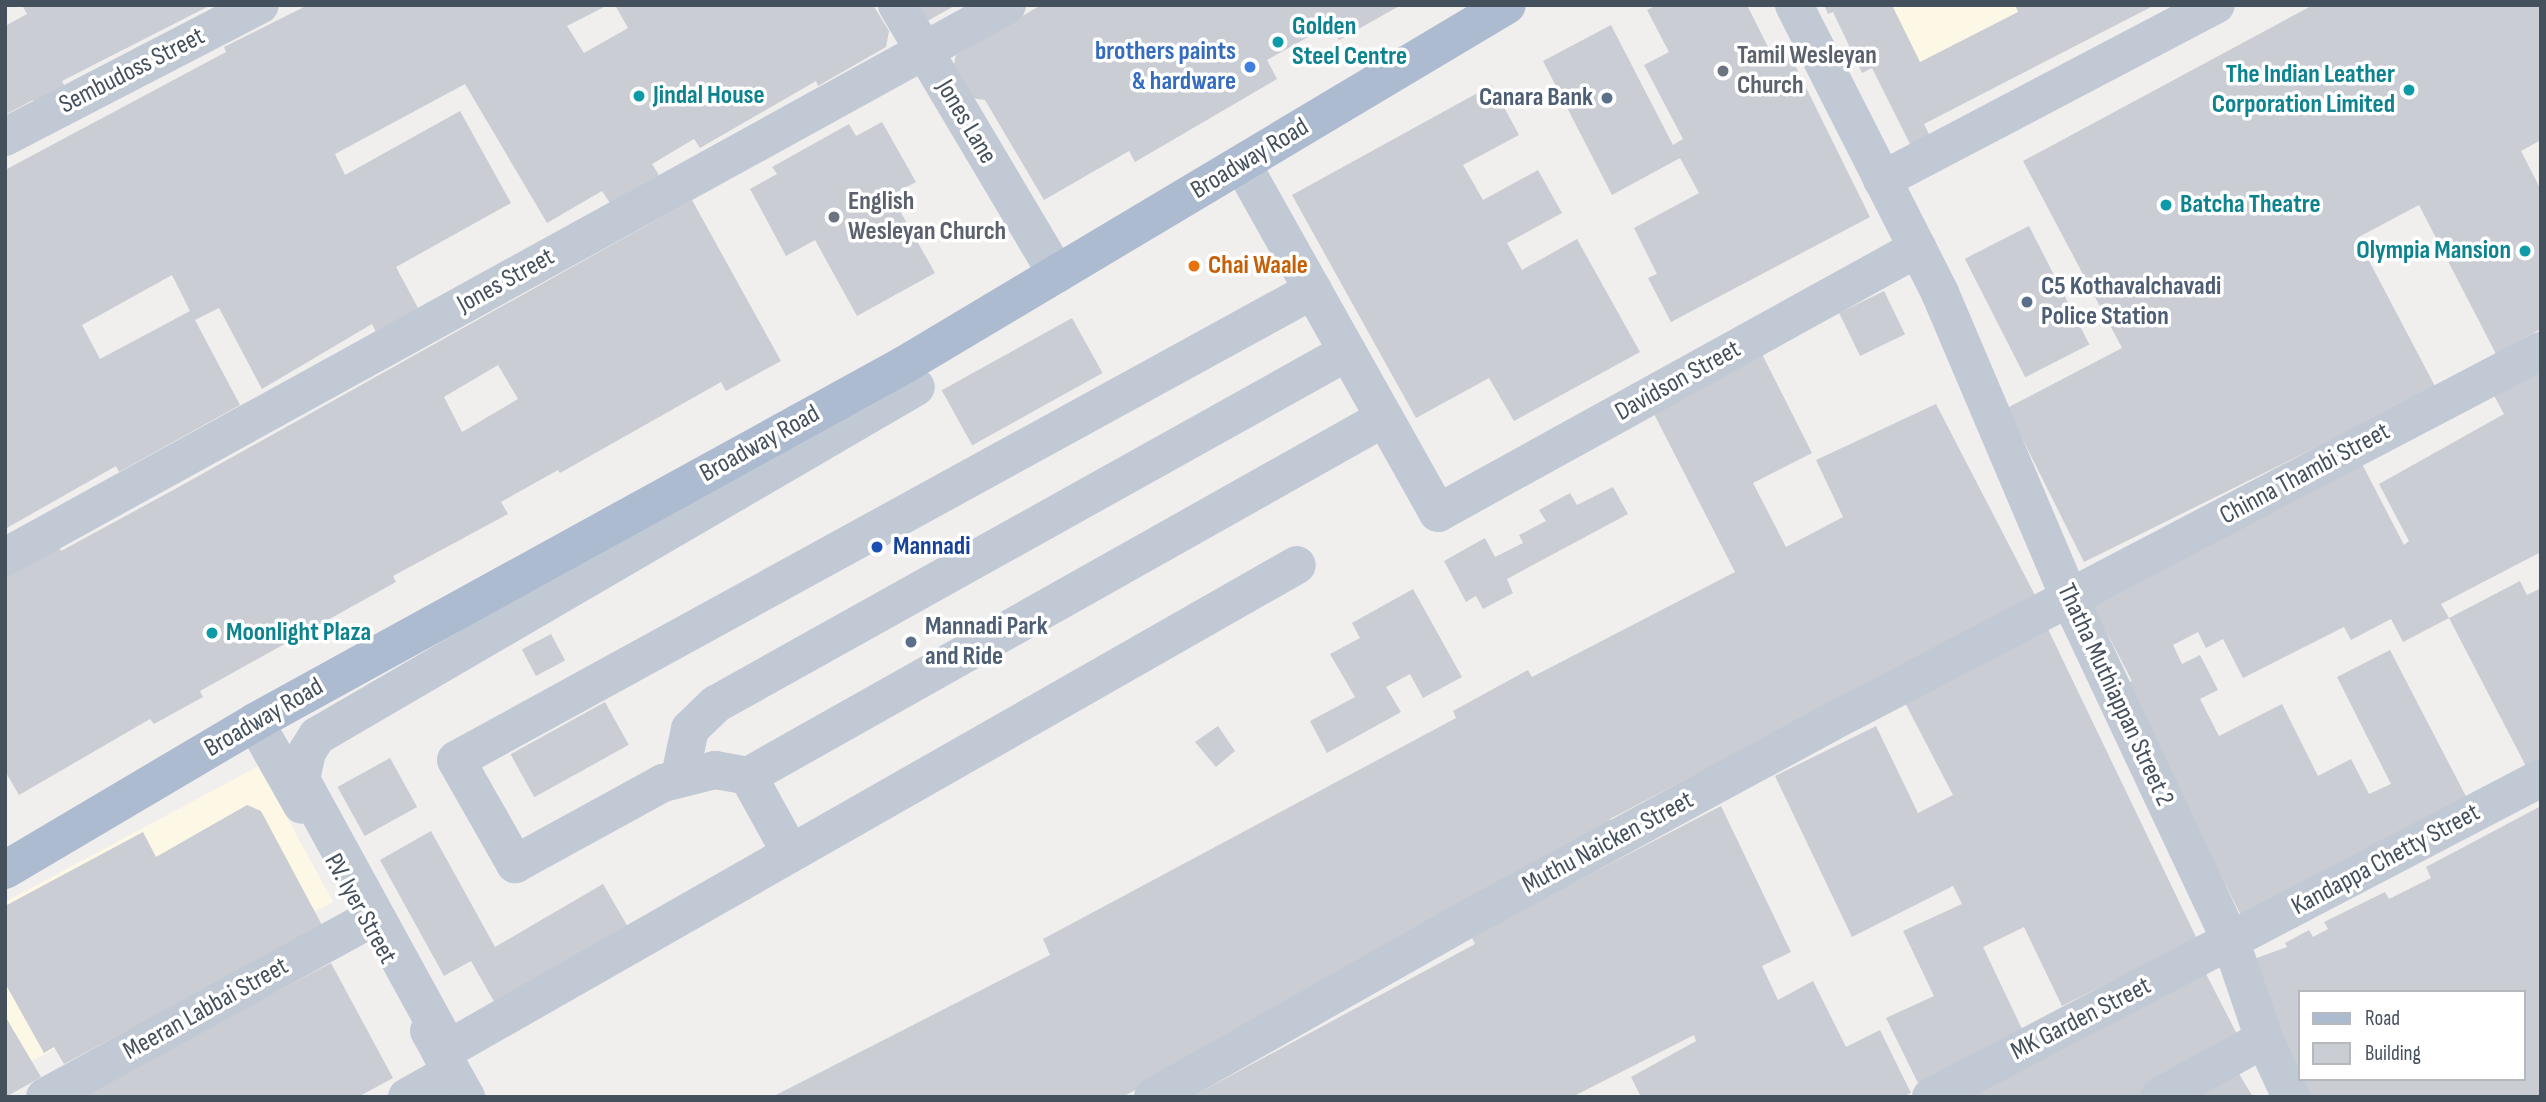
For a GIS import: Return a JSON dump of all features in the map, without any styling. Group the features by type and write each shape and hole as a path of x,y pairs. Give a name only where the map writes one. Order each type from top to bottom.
{"main road":[{"name":"Broadway Road","path":"5,870 255,722 904,365 1507,5"}],"street":[{"name":"Sembudoss Street","path":"5,137 260,5"},
{"name":"Jones Lane","path":"897,5 1057,274"},
{"name":"Jones Street","path":"5,556 1007,5"},
{"name":"Thatha Muthiappan Street 2","path":"1794,5 1940,293 2068,597 2231,942 2264,1040 2291,1097"},
{"path":"1882,180 2216,5"},
{"path":"1242,164 1313,290 1384,418 748,776 715,770 680,776 515,864 456,760 1313,290"},
{"name":"Davidson Street","path":"1384,418 1438,513 1918,248"},
{"name":"Chinna Thambi Street","path":"2068,597 2541,351"},
{"path":"680,776 690,729 716,704 1347,352"},
{"path":"451,1068 301,780 307,752 317,736 916,387"},
{"path":"407,1097 789,850 1297,565"},
{"name":"Muthu Naicken Street","path":"1153,1097 1485,909 2068,597"},
{"name":"P.V. Iyer Street","path":"255,722 451,1068"},
{"path":"748,776 789,850"},
{"name":"Kandappa Chetty Street","path":"2231,942 2541,778"},
{"name":"Meeran Labbai Street","path":"45,1097 367,921"},
{"name":"MK Garden Street","path":"1931,1097 2231,942"},
{"path":"2159,1097 2264,1040"}],"shaded area":[{"path":"1846,5 2063,5 1890,96"},
{"path":"259,766 333,902 5,1075 5,902"}],"building":[{"path":"22,5 211,5 62,81 65,87 36,104 33,100 5,115 5,26 27,14"},
{"path":"308,5 608,5 567,26 584,53 628,28 615,5 873,5 889,31 886,47 818,86 816,81 700,148 694,139 652,164 659,175 610,203 602,191 547,223 465,84 335,154 345,175 460,111 511,203 396,267 418,308 376,332 372,324 262,389 219,308 195,320 240,405 119,472 116,466 5,529 5,170 226,52 224,47","holes":["172,275 190,311 100,359 82,325"]},
{"path":"906,5 956,5 924,23"},
{"path":"1041,5 1401,5 1339,40 1330,25 1267,60 1277,79 1135,162 1129,151 1044,200 985,100 970,98 953,69 956,55"},
{"path":"1657,5 1747,5 1770,51 1784,43 1870,217 1671,322 1648,278 1657,274 1634,228 1699,193 1680,158 1612,195 1543,61 1611,25 1673,145 1683,139 1644,65 1669,52 1647,10"},
{"path":"1824,5 1892,5 1920,62 2018,12 2015,5 2155,5 1924,124 1930,136 1911,146 1872,68 1862,73 1833,12 1828,14"},
{"path":"2313,5 2541,5 2541,140 2521,151 2541,190 2541,329 2496,354 2419,205 2357,238 2436,388 2084,562 2007,408 2122,348 2023,161"},
{"path":"1492,85 1519,135 1463,165 1483,200 1538,170 1562,213 1507,243 1522,270 1577,239 1640,352 1514,421 1489,378 1416,418 1292,195"},
{"name":"English Wesleyan Church","path":"882,122 916,182 891,195 935,273 857,316 815,240 786,256 750,189 777,174 772,167 849,124 856,136"},
{"path":"692,200 781,361 726,391 721,382 560,473 558,470 501,502 508,514 393,576 396,582 200,691 203,697 154,724 150,719 19,795 5,771 5,576 58,545 61,551","holes":["498,365 518,399 462,432 444,397"]},
{"name":"C5 Kothavalchavadi Police Station","path":"2029,226 2089,345 2025,377 1965,259"},
{"path":"1884,291 1905,334 1860,356 1839,313"},
{"path":"1072,318 1103,373 972,445 942,390"},
{"path":"1762,354 1812,453 1753,483 1786,547 1843,517 1816,460 1936,404 2036,597 1610,819 1614,827 1227,1043 1122,1097 772,1097 1050,955 1043,939 1456,718 1453,711 1528,670 1532,677 1735,572 1654,414"},
{"path":"2541,364 2541,552 2441,604 2449,618 2403,642 2391,619 2351,640 2344,627 2243,678 2223,639 2206,648 2198,632 2173,645 2182,664 2200,655 2218,690 2200,699 2219,736 2282,704 2318,776 2351,759 2369,794 2391,784 2337,677 2390,650 2471,806 2245,923 2164,765 2126,685 2132,681 2093,606 2361,462 2404,545 2409,541 2379,484 2504,414 2491,390"},
{"path":"1613,487 1628,514 1507,579 1513,593 1483,609 1476,596 1466,602 1444,561 1485,538 1495,557 1523,543 1519,535 1546,521 1539,510 1570,493 1577,505"},
{"path":"2520,581 2527,595 2541,588 2541,768 2530,774 2449,618"},
{"path":"1413,589 1462,677 1423,698 1410,674 1386,687 1401,712 1327,753 1310,721 1355,697 1330,654 1360,638 1352,623"},
{"path":"2046,625 2197,939 2062,1006 2024,927 1983,947 2023,1031 1918,1083 1886,1018 1934,996 1903,931 1962,904 1953,886 1852,937 1775,776 1876,726 1918,813 1953,795 1903,699"},
{"path":"551,634 565,660 536,676 522,649"},
{"path":"605,702 629,745 534,797 511,754"},
{"path":"1218,726 1235,751 1216,767 1195,742"},
{"path":"390,758 417,807 365,836 338,787"},
{"path":"247,805 261,811 323,927 64,1064 54,1047 44,1053 5,983 5,906 143,832 156,857"},
{"path":"1721,806 1791,952 1762,966 1778,1000 1813,981 1846,1047 1880,1030 1911,1093 1902,1097 1641,1097 1631,1077 1696,1041 1694,1035 1572,1097 1191,1097 1475,944 1471,936"},
{"path":"2541,806 2541,1097 2306,1097 2298,1081 2525,1081 2525,990 2298,990 2298,1081 2240,964 2287,947 2285,943 2309,930 2313,937 2328,929 2324,922 2385,892 2389,899 2431,878 2426,867"},
{"path":"431,831 495,947 603,884 628,927 496,1005 471,961 444,976 380,860"},
{"path":"331,963 393,1078 358,1097 76,1097"},
{"path":"2204,970 2241,1042 2140,1097 1960,1097"},
{"path":"5,1016 41,1077 6,1097 5,1097"},
{"path":"2235,1067 2253,1097 2182,1097"}],"place":[{"name":"Golden Steel Centre","path":"1278,42"},
{"name":"brothers paints & hardware","path":"1250,67"},
{"name":"Tamil Wesleyan Church","path":"1723,71"},
{"name":"The Indian Leather Corporation Limited","path":"2409,90"},
{"name":"Jindal House","path":"639,96"},
{"name":"Canara Bank","path":"1607,98"},
{"name":"Batcha Theatre","path":"2166,205"},
{"name":"English Wesleyan Church","path":"834,217"},
{"name":"Olympia Mansion","path":"2525,251"},
{"name":"Chai Waale","path":"1194,266"},
{"name":"C5 Kothavalchavadi Police Station","path":"2027,302"},
{"name":"Mannadi","path":"877,547"},
{"name":"Moonlight Plaza","path":"212,633"},
{"name":"Mannadi Park and Ride","path":"911,642"}]}
